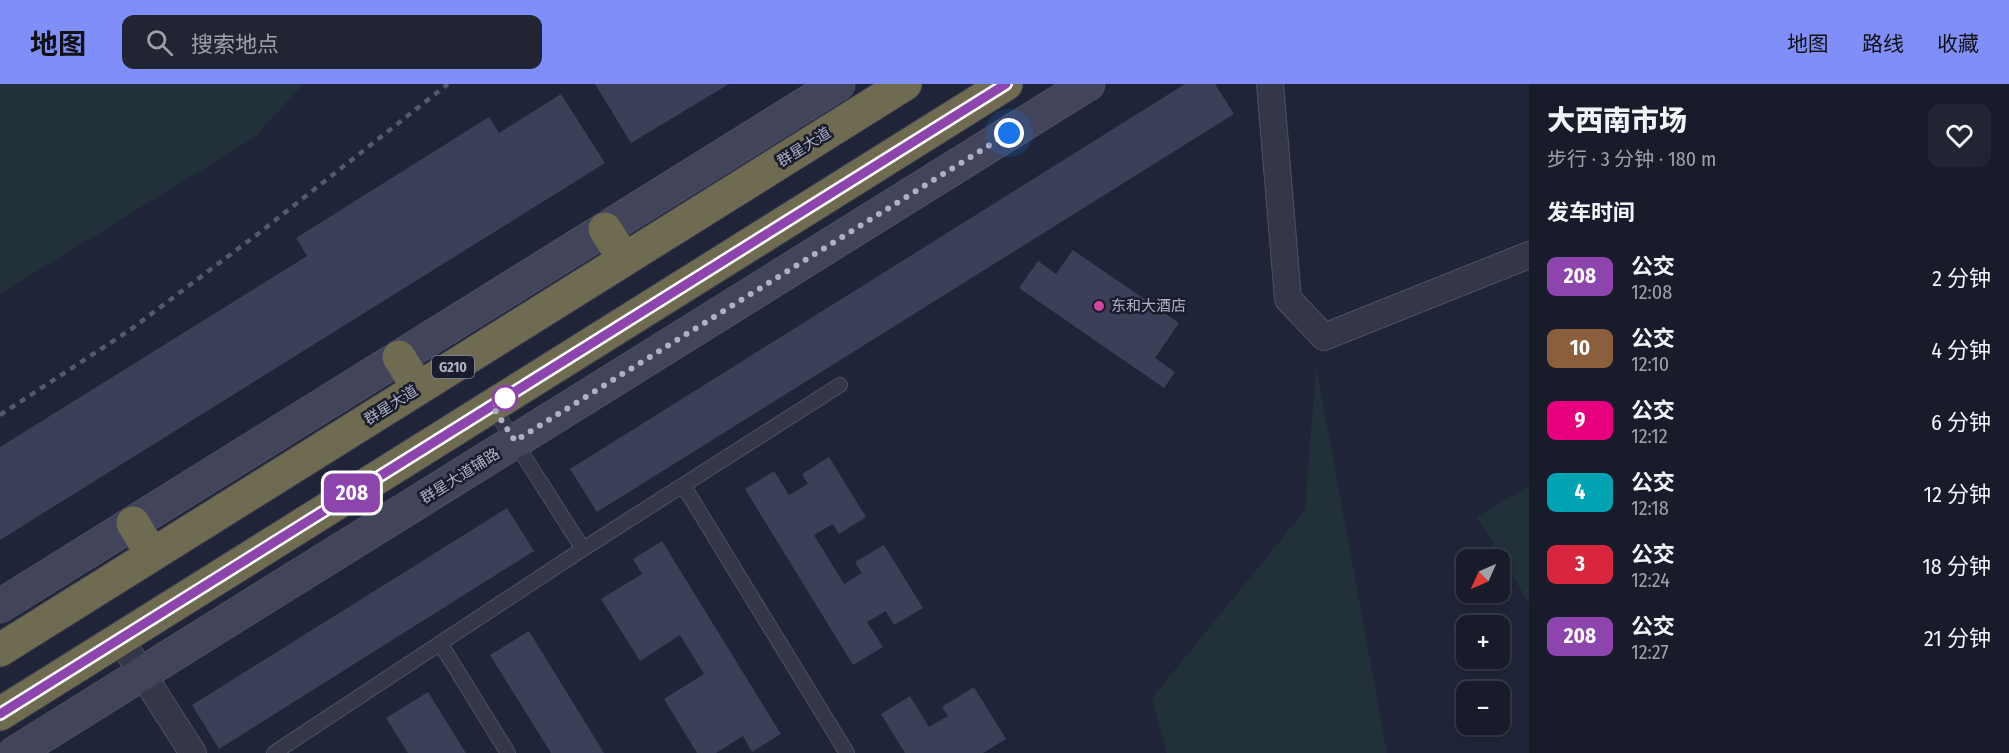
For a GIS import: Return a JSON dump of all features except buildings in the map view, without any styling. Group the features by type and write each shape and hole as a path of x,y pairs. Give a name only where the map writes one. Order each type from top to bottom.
{"highway":[{"name":"群星大道","path":"0,650 905,84"},
{"path":"0,714 1006,84"},
{"path":"605,229 624,260"},
{"path":"399,357 418,388"},
{"path":"133,523 152,555"}],"street":[{"path":"0,606 837,84"},
{"name":"群星大道辅路","path":"15,753 1088,84"},
{"path":"1270,84 1288,299 1324,337 1529,255"},
{"path":"120,639 193,753"}],"lane":[{"path":"274,753 583,549 840,385"},
{"path":"492,406 583,549"},
{"path":"683,485 847,753"},
{"path":"440,643 508,753"}],"shaded area":[{"path":"0,84 303,84 255,137 0,294"},
{"path":"1316,365 1387,753 1167,753 1152,698 1305,510"},
{"path":"1529,486 1529,603 1510,572 1510,549 1496,549 1477,517"}],"railway":[{"path":"0,415 130,330 259,233 448,84"}],"bus line":[{"name":"208","path":"0,714 1006,84"}],"place":[{"name":"东和大酒店","path":"1099,306"}],"route":[{"path":"505,398 492,406 515,441 1009,133"}]}
